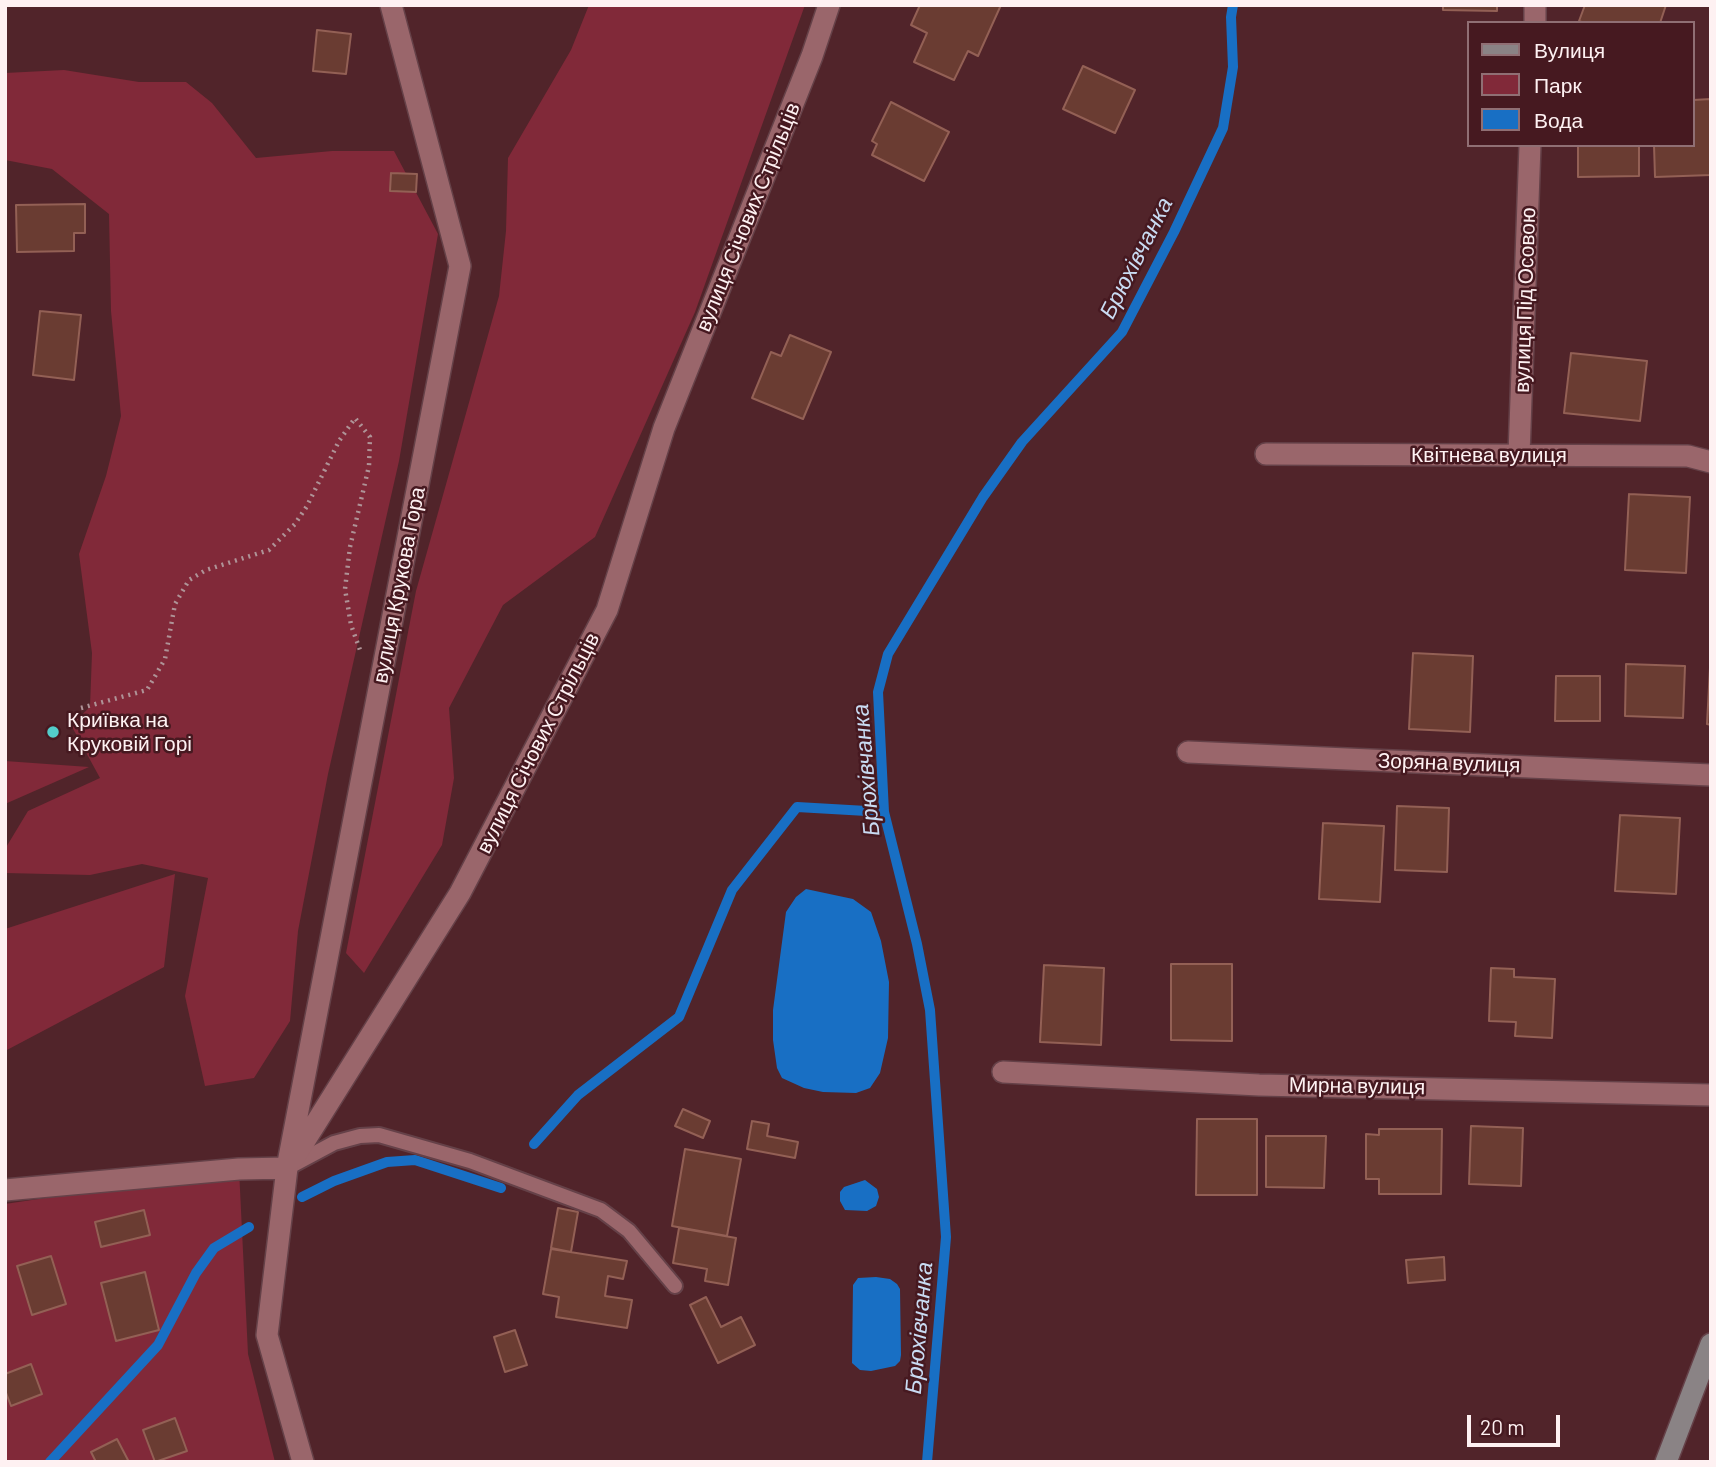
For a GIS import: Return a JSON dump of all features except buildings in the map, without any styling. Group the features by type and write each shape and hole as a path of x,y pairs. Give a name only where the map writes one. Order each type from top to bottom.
{"street":[{"name":"вулиця Крукова Гора","path":"287,1168 460,266 391,5"},
{"name":"вулиця Січових Стрільців","path":"303,1462 267,1335 287,1168 460,893 607,610 664,428 812,55 829,5"},
{"name":"вулиця Під Осовою","path":"1519,456 1530,147"},
{"name":"Квітнева вулиця","path":"1266,454 1688,456 1711,462"},
{"name":"Зоряна вулиця","path":"1188,752 1711,775"},
{"name":"Мирна вулиця","path":"1003,1072 1259,1085 1711,1095"},
{"path":"5,1190 239,1169 287,1168"},
{"path":"1666,1462 1711,1343"}],"lane":[{"path":"287,1168 334,1143 360,1136 379,1135 470,1161 601,1210 629,1231 675,1286"}],"path":[{"path":"80,708 147,690 165,659 175,604 189,580 206,570 269,550 301,515 339,441 355,418 370,437 369,466 349,547 345,589 351,625 360,651"}],"green space":[{"path":"589,5 805,5 695,312 595,537 503,605 449,708 454,778 442,845 364,973 346,953 416,591 499,296 506,231 508,158 571,50"},
{"path":"64,70 139,82 186,82 212,103 256,158 332,151 394,151 438,234 399,461 328,774 298,931 290,1021 254,1078 205,1086 185,996 208,878 142,864 90,875 5,873 5,849 28,811 100,778 71,725 90,707 92,653 79,554 106,476 121,416 111,311 109,214 52,169 5,160 5,73"},
{"path":"5,761 89,767 5,804"},
{"path":"175,874 164,967 5,1051 5,929"},
{"path":"239,1169 248,1354 275,1462 5,1462 5,1204"}],"water":[{"path":"806,889 853,899 871,912 881,941 889,982 888,1038 880,1073 870,1088 856,1093 823,1092 804,1088 782,1078 777,1068 773,1010 786,912 796,897"},
{"path":"865,1180 877,1189 879,1197 876,1206 867,1211 845,1210 840,1201 840,1192 844,1187"},
{"path":"858,1278 890,1279 900,1289 900,1361 895,1366 871,1371 860,1370 852,1363 853,1285"}],"waterway":[{"name":"Брюхівчанка","path":"927,1462 946,1237 930,1010 917,944 884,812 878,692 888,654 983,497 1022,442 1122,332 1174,232 1223,128 1233,67 1233,5"},
{"path":"534,1144 578,1095 679,1017 732,890 797,807 884,812"},
{"path":"302,1197 334,1181 387,1162 415,1160 501,1188"},
{"path":"50,1462 158,1345 196,1273 214,1248 249,1227"}],"place":[{"name":"Криївка на Круковій Горі","path":"53,732"}]}
